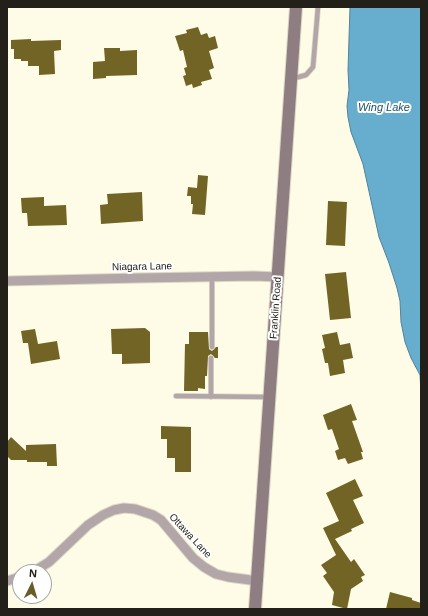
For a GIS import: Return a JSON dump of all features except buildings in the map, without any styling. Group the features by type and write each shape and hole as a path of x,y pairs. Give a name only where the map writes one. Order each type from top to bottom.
{"street":[{"name":"Franklin Road","path":"255,609 296,7"},
{"name":"Niagara Lane","path":"7,281 278,277"},
{"name":"Ottawa Lane","path":"46,564 88,526 103,515 114,510 124,508 135,509 153,515 161,520 193,558 216,574 258,581"}],"lane":[{"path":"292,79 306,75 313,67 318,7"},
{"path":"212,277 212,347"},
{"path":"211,397 212,358"},
{"path":"176,396 270,397"}],"water":[{"name":"Wing Lake","path":"350,7 421,7 421,393 420,375 405,342 397,288 379,237 363,164 351,132 348,117"}]}
